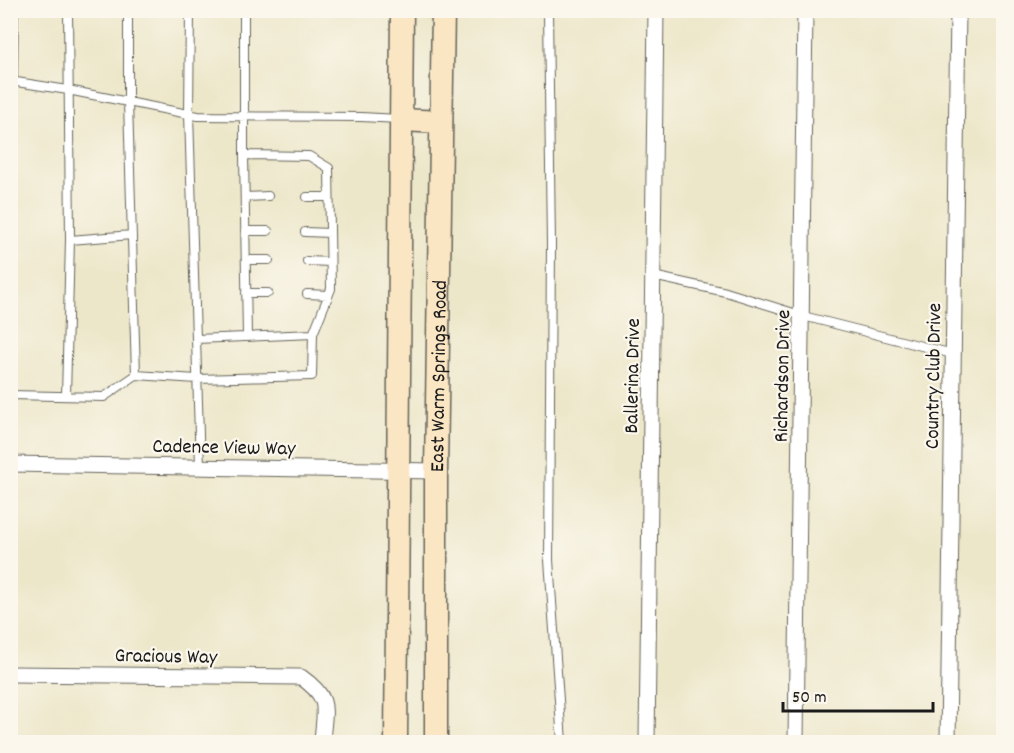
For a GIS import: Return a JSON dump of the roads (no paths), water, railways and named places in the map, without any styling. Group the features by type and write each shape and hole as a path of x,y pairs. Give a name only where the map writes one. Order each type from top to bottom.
{"main road":[{"name":"East Warm Springs Road","path":"396,742 402,10"},
{"name":"East Warm Springs Road","path":"436,742 436,471 443,10"},
{"path":"401,120 441,122"}],"street":[{"name":"Ballerina Drive","path":"647,742 656,10"},
{"name":"Richardson Drive","path":"796,742 805,10"},
{"name":"Country Club Drive","path":"948,742 958,10"},
{"name":"Cadence View Way","path":"10,464 436,471"},
{"name":"Gracious Way","path":"10,674 301,677 317,688 324,699 322,742"}],"lane":[{"path":"14,10 12,81 70,90 198,116 361,117 401,120"},
{"path":"66,396 70,240 68,10"},
{"path":"128,10 128,102 136,375"},
{"path":"190,10 189,114 200,466"},
{"path":"244,10 247,337"},
{"path":"548,10 551,245 549,560 562,742"},
{"path":"10,395 104,397 136,375 197,379 312,376 313,334 331,290 329,168 309,156 244,155"},
{"path":"245,197 268,196"},
{"path":"307,197 329,197"},
{"path":"245,231 268,231"},
{"path":"305,232 330,233"},
{"path":"70,240 132,235"},
{"path":"246,260 269,260"},
{"path":"307,261 330,262"},
{"path":"653,276 726,292 803,316 953,354"},
{"path":"246,293 268,293"},
{"path":"307,294 328,295"},
{"path":"196,339 313,334"}]}
